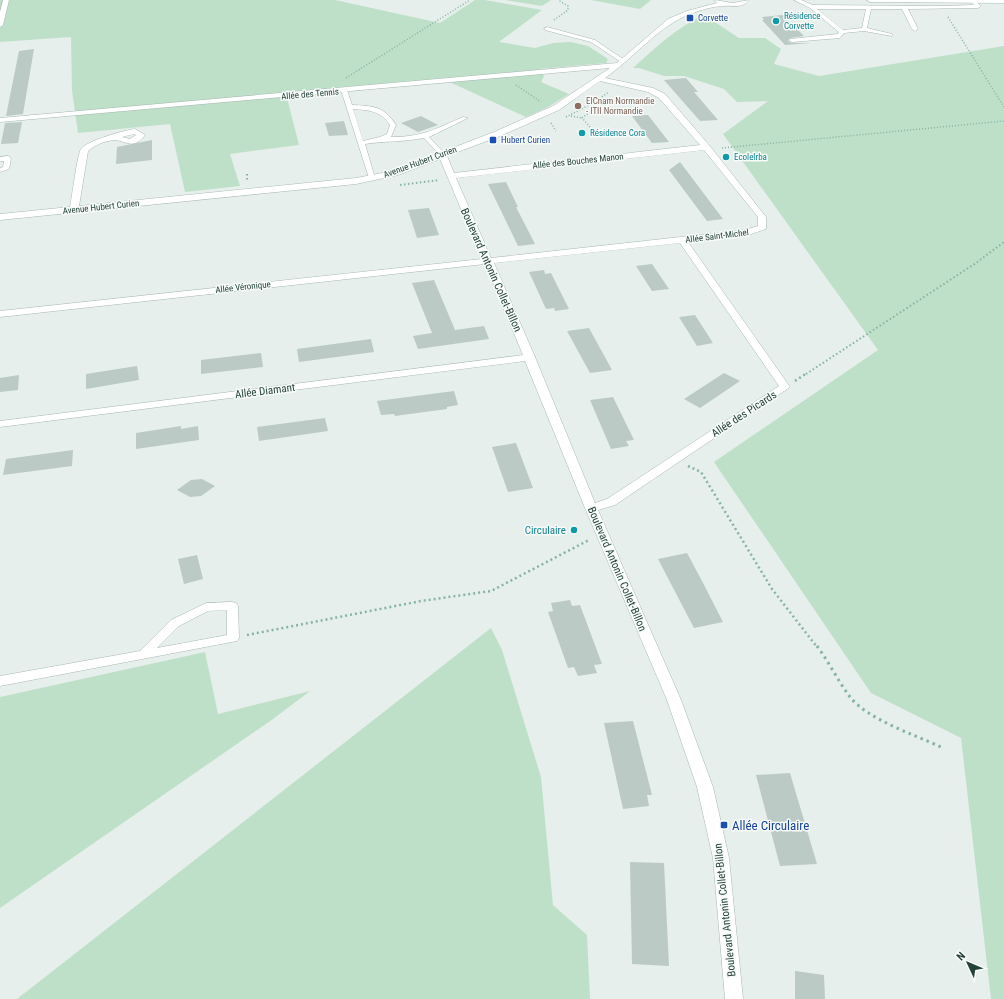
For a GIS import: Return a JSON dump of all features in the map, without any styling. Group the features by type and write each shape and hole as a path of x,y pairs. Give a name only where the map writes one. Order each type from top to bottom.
{"street":[{"path":"0,25 6,0"},
{"name":"Avenue Hubert Curien","path":"0,217 372,178 395,172 556,108 621,63 670,20 719,1 736,5 748,0"},
{"path":"870,4 1004,1"},
{"name":"Allée des Tennis","path":"0,120 340,91 621,63"},
{"name":"Allée Saint-Michel","path":"487,262 746,233 762,227 762,217 707,148 662,96 650,90 599,79"},
{"path":"74,210 84,150 93,143 117,137"},
{"name":"Allée des Bouches Manon","path":"451,176 707,148"},
{"name":"Boulevard Antonin Collet-Billon","path":"442,154 487,262 530,357 591,508 674,700 705,787 721,858 734,999"},
{"name":"Allée des Picards","path":"591,508 611,502 785,387 682,240"},
{"name":"Allée Véronique","path":"0,314 239,287 487,262"},
{"name":"Allée Diamant","path":"0,424 530,357"}],"lane":[{"path":"797,0 812,7 842,32"},
{"path":"812,7 870,4 942,8 978,6 974,2"},
{"path":"864,29 870,4"},
{"path":"904,7 915,29"},
{"path":"547,29 593,41 621,63"},
{"path":"792,40 840,36 842,32 864,29 890,35"},
{"path":"340,91 349,107 372,178"},
{"path":"349,107 376,109 388,117 393,125 390,135 382,139"},
{"path":"361,143 382,139 410,139 425,136 465,118"},
{"path":"425,136 442,154"},
{"path":"0,159 8,158 6,169 0,170"},
{"path":"0,681 233,638 232,606 206,607 175,623 144,654"}],"path":[{"path":"340,91 338,83 470,0"},
{"path":"547,29 544,27 568,10 568,6 558,0"},
{"path":"942,8 1004,107"},
{"path":"502,76 542,103"},
{"path":"570,115 582,118"},
{"path":"707,148 1004,121"},
{"path":"551,123 556,131"},
{"path":"785,387 976,263 1004,242"},
{"path":"669,464 692,467 701,472 772,589 827,659 851,698 875,717 941,747"},
{"path":"233,638 421,601 491,591 602,534"}],"green space":[{"path":"0,0 335,0 440,23 475,0 485,0 542,10 499,42 535,48 553,43 571,42 588,46 608,59 606,63 539,69 544,76 541,82 569,94 548,107 526,117 443,79 283,93 287,98 299,145 230,154 240,186 185,192 170,124 78,133 72,91 71,37 0,42"},
{"path":"505,0 551,0 542,6"},
{"path":"591,0 651,0 640,9"},
{"path":"704,15 739,38 765,38 781,49 774,64 819,76 1004,46 1004,999 991,999 961,738 871,693 714,462 878,350 723,134 768,101 737,102 724,89 684,76 664,76 639,68 633,68 675,32"},
{"path":"491,628 502,650 541,777 553,905 587,935 590,999 17,999"},
{"path":"205,652 218,714 310,691 273,719 0,908 0,697"}],"building":[{"path":"783,15 804,36 790,38 788,41 792,43 811,43 785,45 762,20 764,20 762,17"},
{"path":"34,49 23,114 6,116 19,51"},
{"path":"686,78 698,92 694,92 718,120 700,121 664,80"},
{"path":"648,115 669,142 652,143 632,116"},
{"path":"421,116 438,125 418,132 401,123"},
{"path":"344,121 348,135 329,136 325,123"},
{"path":"22,122 18,143 1,144 5,123"},
{"path":"152,140 152,160 116,164 117,147"},
{"path":"680,162 723,219 707,221 669,170"},
{"path":"506,182 518,207 516,207 535,244 518,246 488,184"},
{"path":"429,208 439,235 417,238 408,210"},
{"path":"652,264 669,289 652,291 636,266"},
{"path":"544,270 545,274 551,273 569,309 555,311 554,308 546,309 529,272"},
{"path":"434,280 455,330 484,326 489,339 418,349 413,336 432,333 412,283"},
{"path":"695,315 713,343 697,346 679,317"},
{"path":"589,328 612,370 590,373 567,331"},
{"path":"371,339 374,352 299,362 297,349"},
{"path":"261,353 263,367 201,374 201,360"},
{"path":"137,366 139,380 86,389 86,374"},
{"path":"724,373 740,381 700,408 684,399"},
{"path":"19,375 18,390 0,392 0,378"},
{"path":"454,391 458,405 447,407 447,409 395,416 394,414 381,415 377,401"},
{"path":"613,397 634,440 626,441 629,446 611,449 590,400"},
{"path":"325,418 328,431 259,441 257,427"},
{"path":"181,426 181,429 198,426 199,440 136,449 136,433"},
{"path":"516,443 533,488 508,492 492,447"},
{"path":"73,450 72,466 3,475 6,459"},
{"path":"202,479 215,486 201,496 190,497 177,490 191,480"},
{"path":"687,553 723,622 694,628 658,559"},
{"path":"197,555 203,579 184,584 178,559"},
{"path":"570,600 572,606 580,605 602,664 594,665 597,673 578,676 574,667 568,668 548,612 553,611 551,603"},
{"path":"633,721 652,795 647,795 649,806 623,809 604,723"},
{"path":"790,773 817,864 780,866 756,775"},
{"path":"630,862 664,863 669,966 632,964"},
{"path":"795,971 824,975 825,999 795,999"}],"place":[{"name":"Corvette","path":"690,18"},
{"name":"Résidence Corvette","path":"776,21"},
{"name":"EICnam Normandie - ITII Normandie","path":"578,106"},
{"name":"Résidence Cora","path":"582,133"},
{"name":"Hubert Curien","path":"493,140"},
{"name":"Ecolelrba","path":"726,157"},
{"name":"Circulaire","path":"574,530"},
{"name":"Allée Circulaire","path":"724,825"}]}
